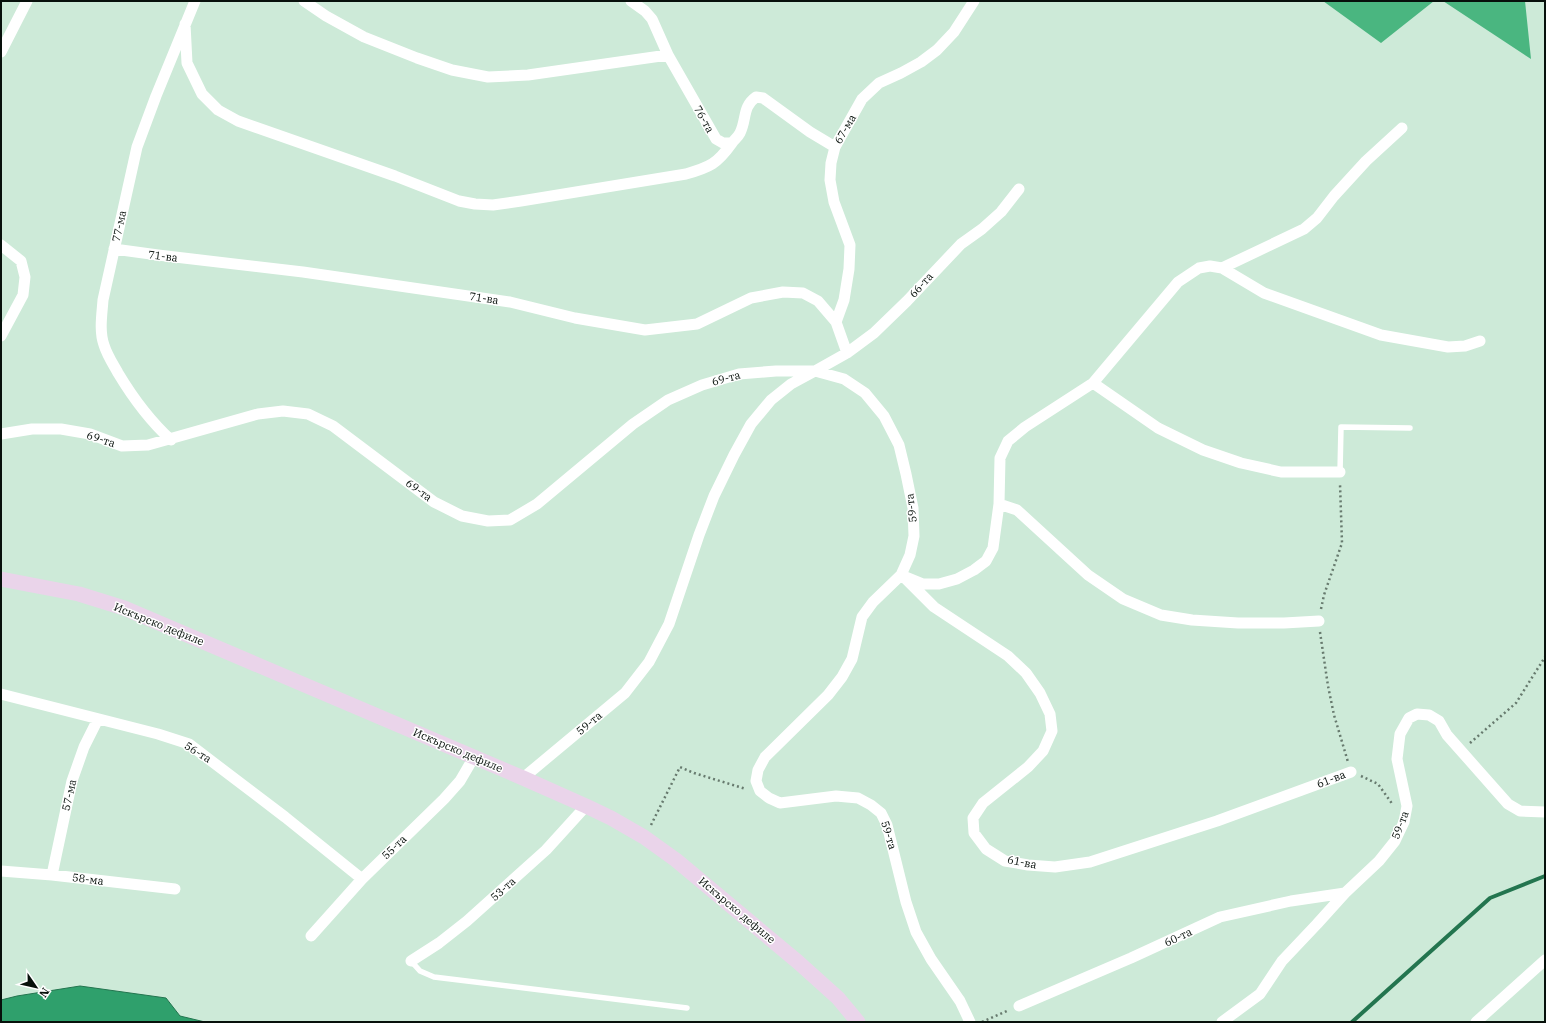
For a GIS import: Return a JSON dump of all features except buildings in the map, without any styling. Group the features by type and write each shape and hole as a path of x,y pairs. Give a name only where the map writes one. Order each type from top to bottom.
{"main road":[{"name":"Искърско дефиле","path":"1,579 79,594 124,608 174,628 586,806 644,837 676,860 798,962 838,998 858,1022"}],"street":[{"path":"1,52 27,1"},
{"name":"77-ма","path":"171,440 157,427 141,408 111,361 104,344 101,325 103,300 137,147 194,1"},
{"path":"304,1 326,16 364,37 452,70 488,77 528,75 668,55"},
{"name":"76-та","path":"631,1 645,11 652,19 668,55 716,139 723,143 732,143"},
{"name":"67-ма","path":"836,322 845,294 849,269 850,245 834,202 830,180 831,163 835,147 862,99 879,83 901,73 937,50 954,32 974,1"},
{"path":"185,24 188,63 202,94 218,110 238,122 395,176 459,201 493,205 686,174 706,168 716,162 739,134 749,102 756,97 763,98 810,132 835,147"},
{"path":"1222,268 1304,229 1317,218 1334,196 1366,161 1402,128"},
{"name":"66-та","path":"815,371 847,353 874,333 907,301 940,264 961,244 982,229 1000,212 1019,188"},
{"path":"1,245 22,261 25,277 23,295 1,336"},
{"name":"71-ва","path":"114,249 158,256 303,272 510,302 575,318 645,330 697,324 751,298 782,292 803,293 818,301 836,322"},
{"path":"901,575 923,584 939,584 974,570 986,561 993,548 1000,504 1000,458 1008,441 1025,427 1094,383 1178,282 1200,268 1210,266 1222,268 1264,293 1381,335 1448,348 1465,346 1480,341"},
{"path":"836,322 847,353"},
{"name":"69-та","path":"1,434 32,429 61,429 90,434 122,446 148,445 171,440 258,414 283,411 308,414 333,426 434,502 462,516 488,521 510,520 537,504 633,424 668,400 702,385 740,374 776,371 815,371"},
{"name":"59-та","path":"523,778 625,692 649,662 669,624 699,535 714,496 751,424 771,400 791,384 815,371 844,379 865,393 884,416 898,445 913,508 914,536 910,555 901,575 873,602 862,617 852,658 842,677 828,695 765,757 758,770 756,781 762,793 769,798 780,802 836,796 858,798 871,804 881,813 887,825 906,902 916,932 931,959 960,1001 970,1022"},
{"path":"1094,383 1158,428 1203,450 1241,463 1281,472 1340,472"},
{"path":"1000,504 1017,510 1088,575 1123,599 1162,615 1192,620 1238,623 1284,623 1319,620"},
{"name":"61-ва","path":"901,575 934,607 1008,656 1026,673 1040,693 1050,714 1052,731 1043,751 1028,767 983,803 973,818 974,833 986,849 1005,860 1028,865 1055,867 1090,862 1217,821 1351,772"},
{"name":"56-та","path":"1,694 98,718 189,744 285,817 362,879"},
{"name":"59-та","path":"1222,1022 1260,994 1282,961 1345,893 1379,861 1395,841 1404,822 1408,806 1397,758 1400,734 1409,718 1417,714 1430,714 1439,721 1447,735 1460,751 1508,804 1520,811 1545,812"},
{"name":"57-ма","path":"52,875 72,780 84,747 98,718"},
{"name":"55-та","path":"311,936 362,879 444,799 460,781 474,757"},
{"name":"53-та","path":"410,961 439,943 466,921 546,850 586,806"},
{"name":"58-ма","path":"1,871 52,875 175,889"},
{"name":"60-та","path":"1019,1006 1138,955 1220,917 1291,901 1345,893"},
{"path":"1476,1022 1545,960"}],"lane":[{"path":"1340,472 1341,427 1410,428"},
{"path":"410,961 420,970 434,977 687,1008"}],"path":[{"path":"1340,472 1342,543 1324,595 1319,620 1328,686 1334,715 1351,772 1378,784 1389,797 1404,822"},
{"path":"1460,751 1516,703 1545,657"},
{"path":"644,837 680,767 733,786 762,793"},
{"path":"982,1022 1019,1006"}],"shaded area":[{"path":"1323,1 1434,1 1381,43"},
{"path":"1443,1 1525,1 1531,59"},
{"path":"80,986 166,998 180,1016 205,1022 1,1022 1,1000"}],"waterway":[{"path":"1352,1022 1490,898 1545,876"}]}
